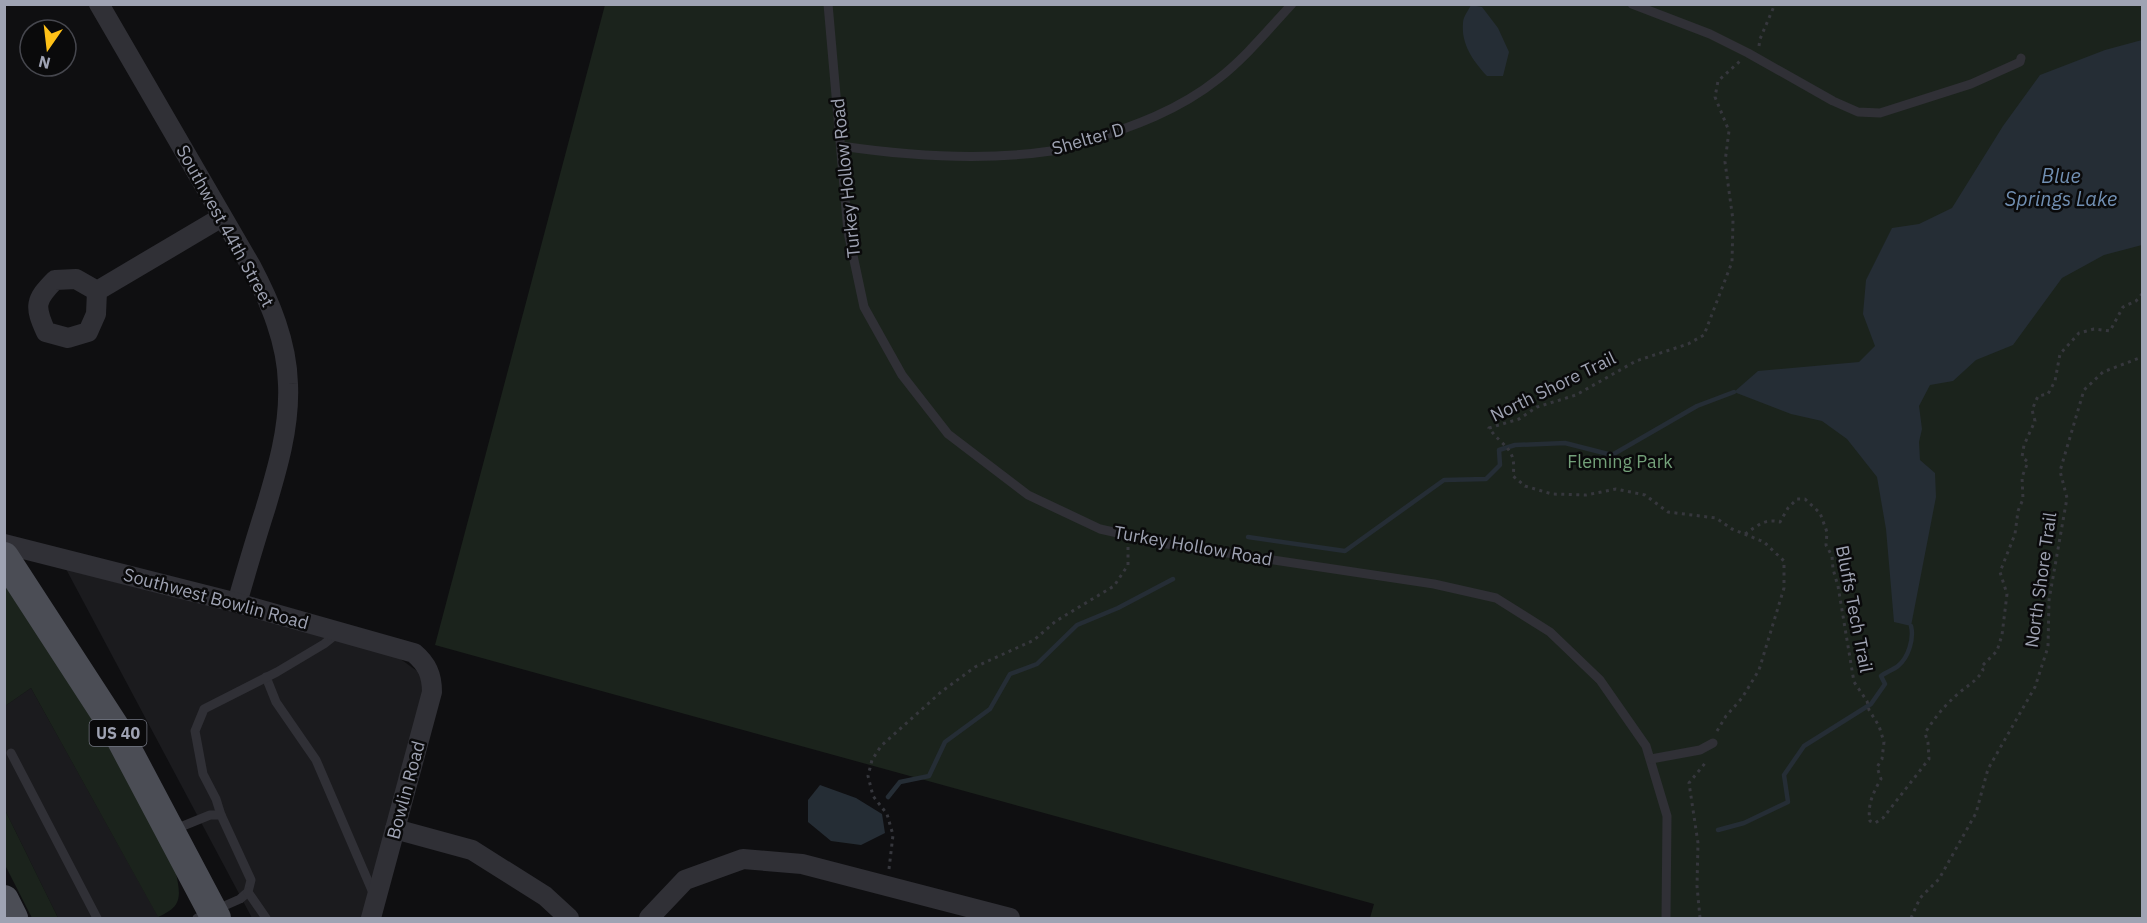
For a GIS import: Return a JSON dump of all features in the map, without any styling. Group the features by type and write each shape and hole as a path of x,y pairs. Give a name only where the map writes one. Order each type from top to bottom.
{"main road":[{"name":"US 40","path":"4,557 117,731 170,831 209,916"},
{"path":"4,900 14,918"}],"street":[{"name":"Southwest 44th Street","path":"99,4 269,300 277,323 288,383 287,412 278,466 237,603"},
{"path":"97,291 222,217"},
{"name":"Southwest Bowlin Road","path":"4,544 237,603 414,653 424,661"},
{"name":"Bowlin Road","path":"374,909 432,692 432,679 424,661"},
{"path":"395,829 472,850 544,896 568,918"},
{"path":"649,918 685,880 743,860 802,864 1010,918"}],"lane":[{"name":"Turkey Hollow Road","path":"828,4 848,232 864,307 902,375 948,434 1028,495 1100,529 1167,544 1434,584 1496,598 1550,632 1600,680 1646,746 1667,816 1666,918"},
{"name":"Shelter D","path":"841,146 886,152 985,155 1053,151 1125,129 1175,107 1218,79 1292,4"},
{"path":"1632,4 1710,34 1833,101 1858,112 1880,114 1971,84 2020,62 2021,58"},
{"path":"209,916 248,892 251,880 203,774 195,731 204,709 324,644 339,632"},
{"path":"266,677 276,702 316,759 374,909"},
{"path":"1651,759 1700,750 1713,743"},
{"path":"12,753 97,918"},
{"path":"170,831 210,814 221,815"},
{"path":"248,892 266,918"}],"path":[{"name":"North Shore Trail","path":"1700,918 1697,886 1698,843 1689,783 1710,757 1715,734 1726,716 1742,698 1759,669 1784,588 1784,561 1764,542 1732,529 1716,518 1668,512 1645,495 1616,489 1586,495 1552,494 1525,486 1513,476 1515,463 1509,447 1496,438 1489,428 1520,419 1537,407 1576,394 1636,361 1688,344 1704,335 1732,262 1733,220 1725,162 1729,131 1715,97 1718,81 1748,53 1758,47 1775,4"},
{"name":"Bluffs Tech Trail","path":"1745,534 1761,523 1770,520 1780,522 1788,508 1797,499 1805,499 1820,513 1827,532 1826,545 1832,556 1854,682 1867,701 1884,742 1882,759 1877,767 1881,779 1872,796 1869,812 1870,821 1875,823 1883,818 1929,759 1925,733 1935,716 1961,691 1978,679 1983,670 1981,667 1997,651 2002,635 2007,594 2000,572 2015,534 2018,511 2023,499 2022,477 2028,462 2022,457 2024,445 2035,421 2032,410 2038,396 2048,394 2055,381 2060,354 2079,333 2094,329 2110,331 2123,307 2136,301 2142,294"},
{"name":"North Shore Trail","path":"1911,918 1920,898 1939,879 1976,813 1988,769 2035,687 2048,647 2049,600 2067,498 2060,471 2084,390 2103,372 2142,357"},
{"path":"887,886 893,835 887,814 873,796 868,776 872,760 881,747 975,667 1034,640 1056,621 1114,586 1128,565 1127,535"}],"shaded area":[{"path":"66,569 384,652 399,658 417,671 422,681 423,694 364,918 252,918"},
{"path":"31,688 159,918 58,918 5,810 5,706"}],"green space":[{"name":"Fleming Park","path":"605,5 2142,5 2142,918 1370,918 1374,904 435,645"},
{"path":"4,582 108,738 176,873 179,895 176,905 158,917 31,688 5,706"},
{"path":"4,810 58,918 32,918 5,865"}],"water":[{"path":"1471,5 1482,7 1498,28 1509,52 1503,76 1487,76 1469,52 1464,38 1463,23"},
{"name":"Blue Springs Lake","path":"2142,40 2142,245 2104,255 2062,278 2013,345 1976,360 1953,381 1930,385 1919,406 1922,429 1919,442 1920,460 1935,473 1936,497 1911,626 1894,622 1886,529 1877,477 1847,439 1822,421 1791,414 1734,392 1758,371 1859,362 1875,346 1863,314 1866,280 1892,228 1919,224 1952,208 2003,126 2040,75 2105,50"},
{"path":"820,785 856,798 882,814 885,833 861,845 831,841 808,822 808,800"}],"waterway":[{"path":"1248,537 1345,551 1444,480 1486,479 1500,465 1499,450 1515,445 1565,443 1612,455 1697,406 1734,392"},
{"path":"888,797 900,782 929,776 945,742 990,709 1010,674 1037,664 1077,625 1118,608 1173,579"},
{"path":"1718,830 1744,823 1788,802 1784,775 1804,746 1871,704 1885,684 1881,676 1898,666 1908,653 1911,626"}]}
